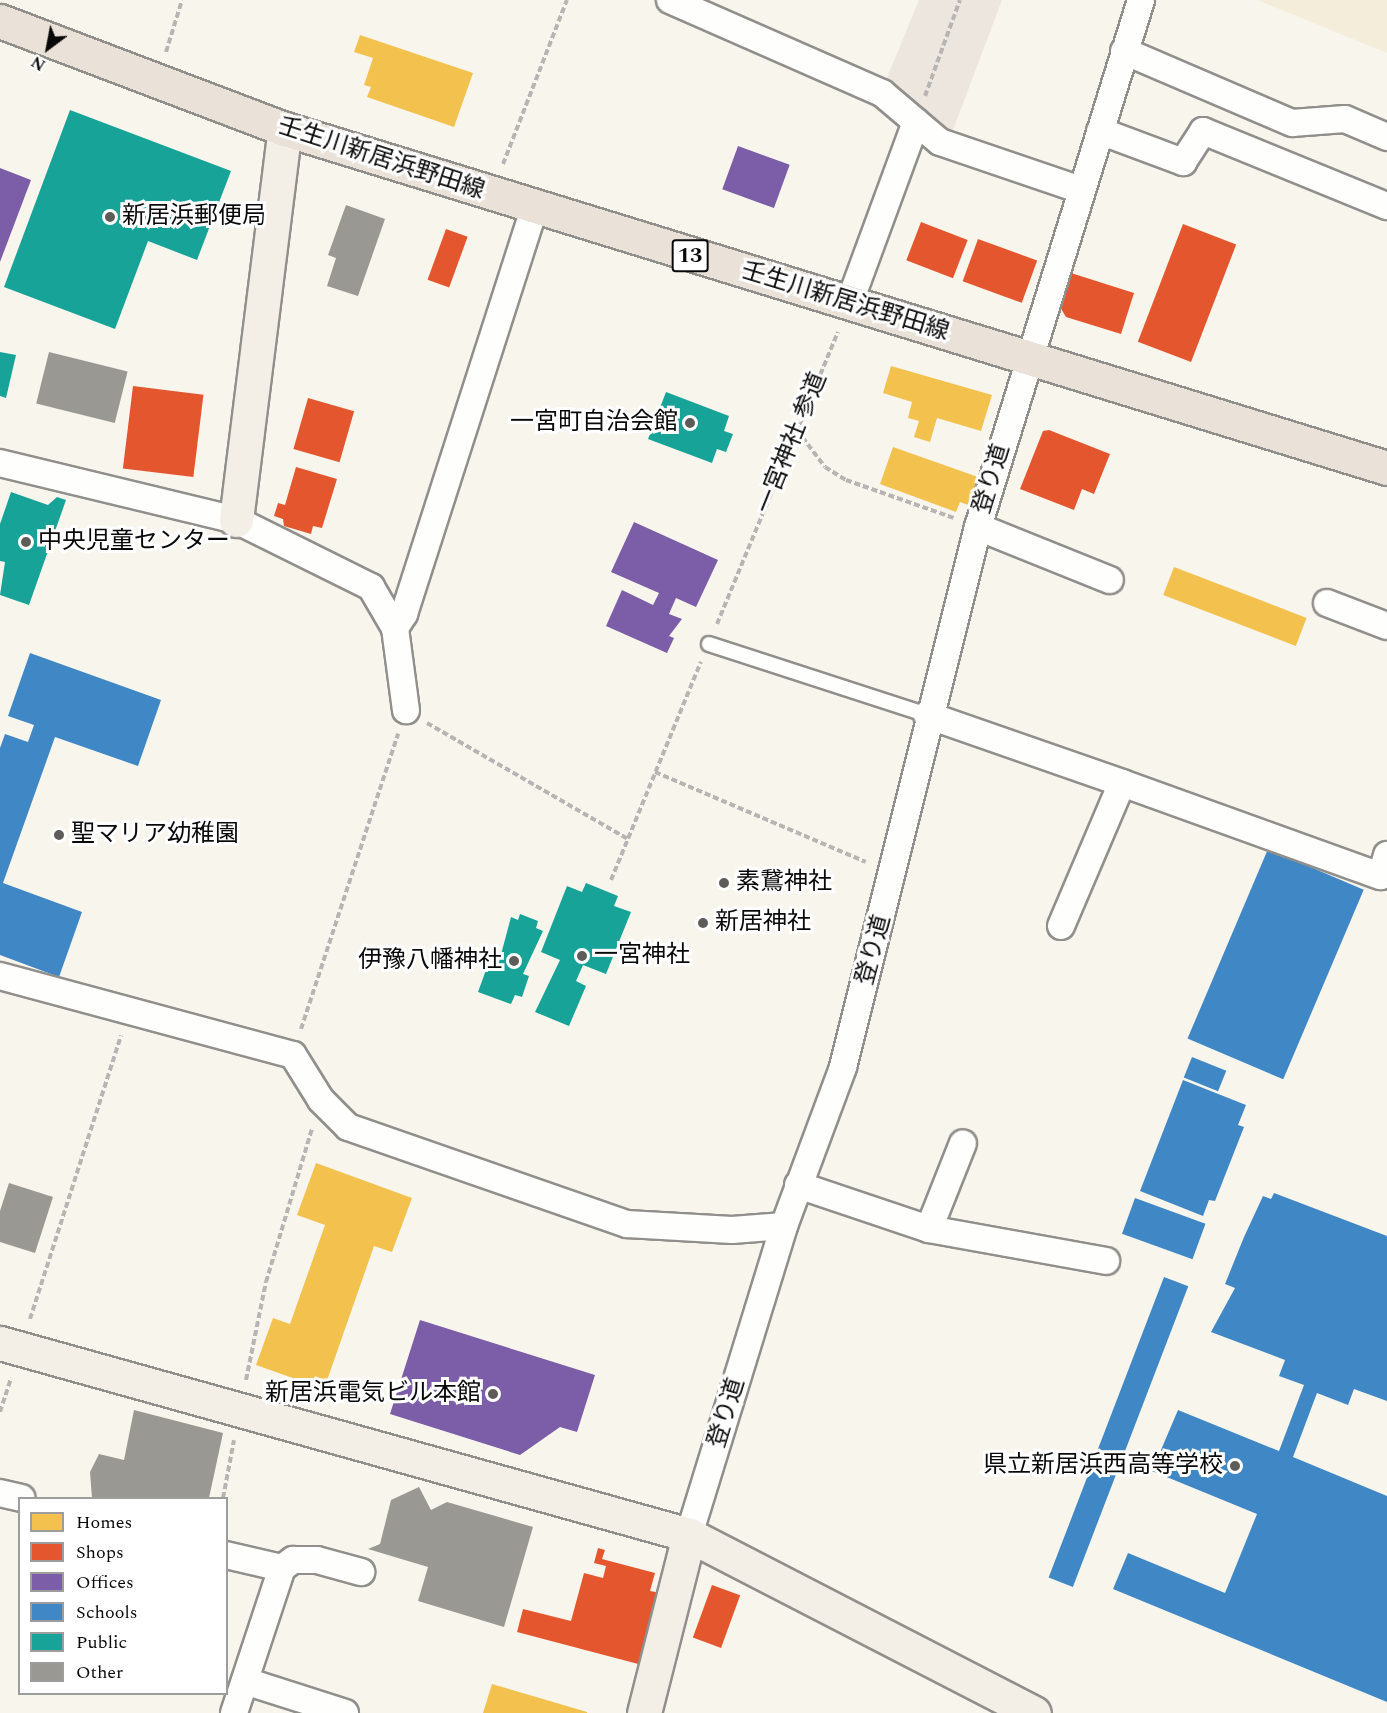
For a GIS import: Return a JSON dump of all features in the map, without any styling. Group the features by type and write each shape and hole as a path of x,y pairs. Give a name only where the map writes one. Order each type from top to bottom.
{"main road":[{"name":"壬生川新居浜野田線","path":"0,23 285,129 534,209 1029,356 1387,468"}],"street":[{"path":"670,0 882,93 940,142 1081,190"},
{"name":"登り道","path":"689,1535 784,1226 843,1067 894,874 927,715 978,527 1029,356 1141,0"},
{"path":"1124,51 1292,123 1345,119 1387,137"},
{"path":"849,304 916,122"},
{"path":"236,520 285,129"},
{"path":"1100,131 1183,162 1203,131 1387,206"},
{"path":"395,628 404,614 534,209"},
{"path":"0,463 236,520 370,587 395,628 406,710"},
{"path":"978,527 1110,580"},
{"path":"1327,603 1387,626"},
{"path":"927,715 1381,876 1387,855"},
{"path":"1061,926 1122,783"},
{"path":"0,976 293,1055 321,1100 348,1126 627,1224 732,1230 784,1226"},
{"path":"929,1229 963,1143"},
{"path":"798,1185 929,1229 1106,1262"},
{"path":"10,1346 689,1535 1034,1713"},
{"path":"0,1493 18,1497"},
{"path":"644,1713 689,1535"},
{"path":"228,1555 282,1568"},
{"path":"234,1713 282,1568 293,1560 316,1560 361,1572"},
{"path":"245,1681 345,1713"}],"lane":[{"path":"709,644 927,715"}],"path":[{"path":"156,81 182,0"},
{"path":"491,195 567,0"},
{"path":"916,122 960,0"},
{"name":"一宮神社 参道","path":"611,880 849,304"},
{"path":"797,430 825,467 846,480 978,527"},
{"path":"293,1055 406,710 627,839"},
{"path":"655,772 894,874"},
{"path":"0,1412 10,1346 129,1012"},
{"path":"223,1497 266,1282 321,1100"}],"shaded area":[{"path":"919,0 1002,0 950,138 884,85"},
{"path":"1257,0 1387,0 1387,53"}],"building: Homes":[{"path":"360,35 473,73 454,127 367,97 371,87 364,85 373,58 354,52"},
{"path":"891,366 992,395 981,431 937,418 930,442 914,437 919,421 908,418 912,402 883,393"},
{"path":"893,447 978,477 968,505 960,502 956,512 880,484"},
{"path":"1174,567 1307,618 1296,646 1163,595"},
{"path":"316,1163 412,1198 392,1252 374,1246 324,1389 256,1365 273,1318 290,1324 325,1225 297,1215"},
{"path":"492,1684 587,1712 587,1713 483,1713"}],"building: Shops":[{"path":"921,222 968,240 953,278 906,260"},
{"path":"1183,224 1236,244 1191,362 1138,342"},
{"path":"446,229 468,237 449,288 428,280"},
{"path":"978,239 1037,261 1022,303 963,281"},
{"path":"1071,273 1134,293 1121,334 1066,317 1060,307"},
{"path":"133,386 203,395 193,477 123,468"},
{"path":"308,398 354,411 340,462 293,449"},
{"path":"1049,430 1110,454 1094,494 1082,489 1074,510 1020,489 1043,431"},
{"path":"296,467 337,479 322,528 313,526 311,534 284,526 283,519 274,516 278,503 285,505"},
{"path":"598,1548 605,1550 602,1559 655,1573 650,1591 661,1593 642,1665 517,1632 523,1609 571,1621 584,1573 603,1578 606,1566 594,1563"},
{"path":"712,1585 740,1595 721,1648 693,1638"}],"building: Offices":[{"path":"738,146 790,165 774,208 722,189"},
{"path":"0,168 31,180 0,262"},
{"path":"634,522 718,560 696,607 676,598 669,614 682,619 669,636 674,638 667,653 606,626 622,590 653,605 659,593 611,572"},
{"name":"新居浜電気ビル本館","path":"420,1320 595,1375 577,1432 560,1427 520,1455 390,1414"}],"building: Schools":[{"path":"30,653 161,700 138,766 55,737 3,883 82,912 59,977 0,955 0,748 5,734 28,742 34,725 8,716"},
{"path":"1268,849 1364,890 1283,1079 1188,1039"},
{"path":"1192,1057 1226,1071 1218,1091 1184,1077"},
{"path":"1183,1080 1246,1105 1238,1125 1244,1127 1215,1201 1209,1200 1203,1216 1140,1191"},
{"path":"1274,1193 1387,1236 1387,1401 1354,1389 1348,1405 1317,1393 1293,1457 1387,1496 1387,1702 1113,1589 1128,1553 1225,1593 1257,1514 1152,1471 1178,1410 1279,1451 1304,1385 1279,1376 1285,1360 1211,1332 1235,1288 1225,1284 1244,1237 1263,1196 1271,1199"},
{"path":"1135,1198 1205,1224 1192,1259 1122,1234"},
{"path":"1164,1277 1188,1286 1073,1587 1049,1578"}],"building: Public":[{"path":"70,110 231,171 197,260 148,241 115,329 4,287"},
{"path":"0,352 16,355 6,398 0,396"},
{"name":"一宮町自治会館","path":"666,392 729,416 724,431 733,434 726,452 717,449 712,463 648,439"},
{"name":"中央児童センター","path":"11,492 48,505 57,497 66,500 29,605 0,595 5,562 0,561 0,524"},
{"name":"一宮神社","path":"586,883 618,896 614,906 631,912 606,974 583,965 576,981 586,986 569,1026 535,1012 560,960 541,952 567,886 582,892"},
{"name":"伊豫八幡神社","path":"520,914 538,921 536,928 543,931 523,974 529,976 522,997 515,995 511,1004 478,992 490,959 499,962 511,917 518,920"}],"building: Other":[{"path":"346,205 385,219 358,296 327,286 336,258 328,255"},
{"path":"49,352 128,372 115,423 36,403"},
{"path":"9,1183 53,1197 35,1253 0,1242 0,1211"},
{"path":"134,1410 223,1433 209,1497 92,1497 90,1472 99,1454 124,1460"},
{"path":"419,1487 431,1510 447,1502 533,1527 504,1627 418,1601 428,1567 368,1549 380,1544 391,1500"}],"place":[{"name":"新居浜郵便局","path":"110,217"},
{"name":"一宮町自治会館","path":"690,423"},
{"name":"中央児童センター","path":"26,542"},
{"name":"聖マリア幼稚園","path":"59,835"},
{"name":"素鵞神社","path":"724,883"},
{"name":"新居神社","path":"703,923"},
{"name":"一宮神社","path":"582,956"},
{"name":"伊豫八幡神社","path":"514,961"},
{"name":"新居浜電気ビル本館","path":"493,1394"},
{"name":"県立新居浜西高等学校","path":"1235,1466"}]}
